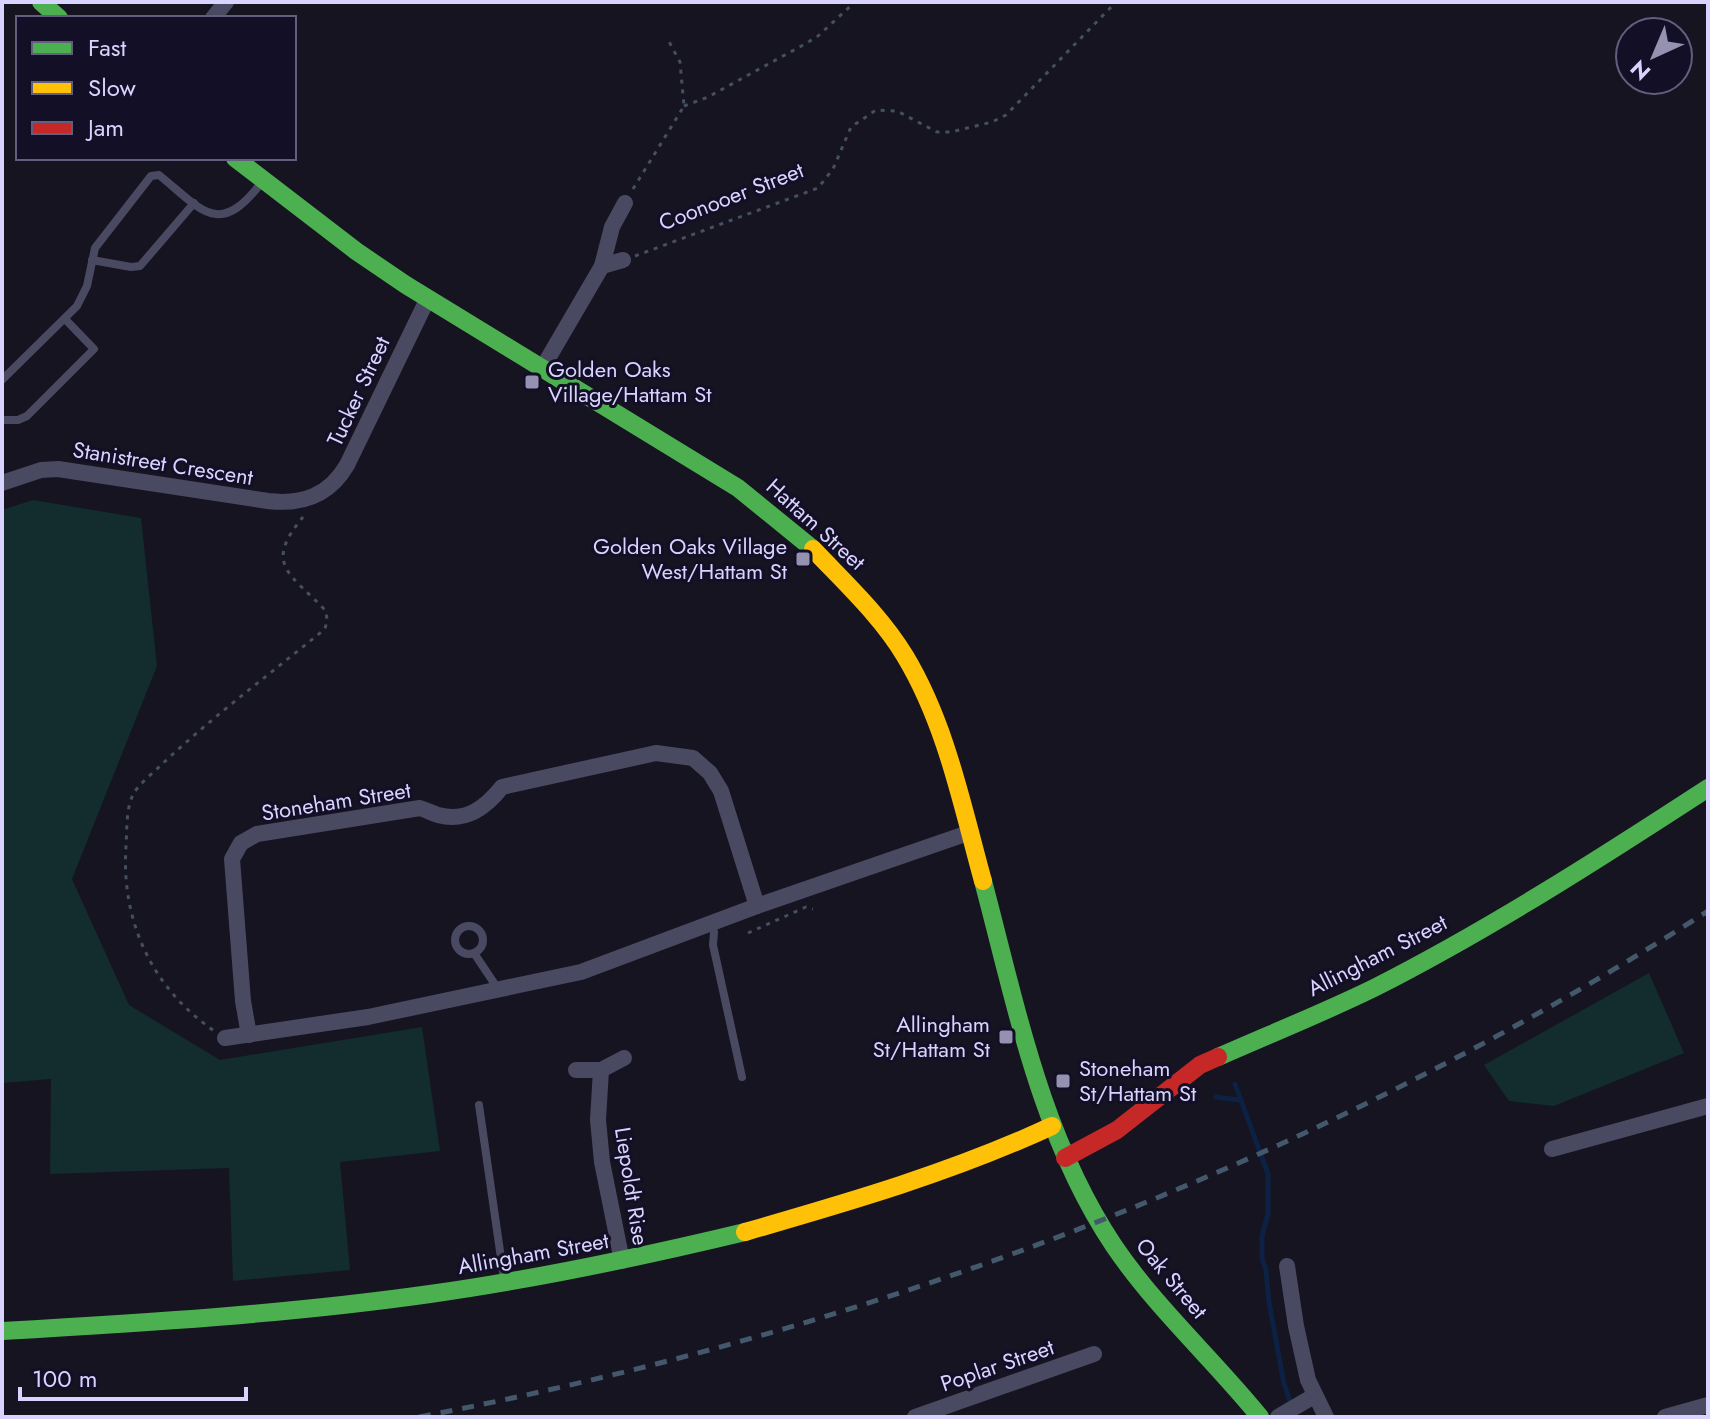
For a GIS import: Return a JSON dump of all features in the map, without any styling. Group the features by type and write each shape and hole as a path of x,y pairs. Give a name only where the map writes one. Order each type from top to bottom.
{"street":[{"path":"41,2 57,16"},
{"name":"Hattam Street","path":"237,160 356,251 738,488 810,546 855,592 897,645 923,690 947,749 1036,1079 1065,1158"},
{"name":"Coonooer Street","path":"543,367 602,266 612,227 625,203"},
{"path":"602,266 623,260"},
{"name":"Tucker Street","path":"316,496 337,480 347,465 428,298"},
{"name":"Stanistreet Crescent","path":"2,483 41,470 58,469 268,501 289,503 316,496"},
{"name":"Stoneham Street","path":"249,1035 231,873 232,859 241,843 257,834 420,808 442,817 461,816 486,805 502,787 656,753 693,758 710,773 721,791 757,906"},
{"name":"Allingham Street","path":"1065,1158 1128,1123 1200,1065 1371,989 1415,966 1562,883 1708,788"},
{"path":"225,1038 368,1017 581,972 757,906 971,832"},
{"path":"576,1070 601,1070 624,1058"},
{"name":"Liepoldt Rise","path":"601,1070 598,1120 602,1162 622,1261"},
{"path":"1552,1149 1708,1106"},
{"name":"Allingham Street","path":"2,1331 182,1321 328,1307 505,1283 622,1261 716,1240 806,1215 968,1163 1052,1126"},
{"name":"Oak Street","path":"1065,1158 1098,1221 1122,1257 1260,1417"},
{"path":"1287,1266 1296,1326 1314,1396 1326,1417"},
{"name":"Poplar Street","path":"915,1417 1094,1354"},
{"path":"1278,1417 1314,1396"},
{"path":"1665,1417 1708,1405"}],"lane":[{"path":"2,380 65,319 82,298 95,248 153,175 159,175 209,213 231,213 245,204 263,181"},
{"path":"92,260 140,266 194,203"},
{"path":"2,420 18,420 27,416 94,349 65,319"},
{"path":"711,923 742,1077"},
{"path":"474,953 498,990"},
{"path":"479,1105 505,1283"}],"path":[{"path":"684,106 708,97 805,44 855,2"},
{"name":"Coonooer Street","path":"623,260 818,188 833,169 851,127 876,110 897,111 937,132 951,132 992,122 1015,108 1116,2"},
{"path":"625,203 684,106 680,62 667,38"},
{"path":"225,1038 195,1017 167,989 144,954 129,910 124,872 130,807 132,797 142,783 183,745 325,629 326,611 285,567 281,553 290,533 316,496"},
{"path":"748,933 806,907 813,909"}],"green space":[{"path":"33,500 141,518 157,666 72,879 129,1005 220,1060 422,1027 440,1151 340,1162 350,1270 233,1281 229,1168 50,1174 51,1079 2,1083 2,510"},
{"path":"1649,973 1684,1053 1554,1106 1509,1101 1484,1065"}],"waterway":[{"path":"1235,1084 1268,1174 1268,1214 1262,1236 1262,1258 1284,1384 1291,1404"},
{"path":"1216,1097 1239,1100"}],"railway":[{"path":"419,1417 589,1381 758,1337 924,1285 1088,1226 1249,1158 1406,1084 1559,1001 1708,911"}],"traffic: fast":[{"path":"41,2 57,16"},
{"path":"238,160 356,251 406,285 738,488 813,549"},
{"path":"1218,1057 1355,997 1460,942 1708,788"},
{"path":"983,881 1020,1022 1049,1115 1089,1204 1130,1269 1260,1417"},
{"path":"2,1331 270,1312 430,1294 589,1267 745,1232"}],"traffic: slow":[{"path":"813,549 885,627 919,682 952,766 983,881"},
{"path":"745,1232 939,1172 1052,1126"}],"traffic: jam":[{"path":"1065,1158 1117,1130 1200,1065 1218,1057"}],"place":[{"name":"Golden Oaks Village/Hattam St","path":"532,382"},
{"name":"Golden Oaks Village West/Hattam St","path":"803,559"},
{"name":"Allingham St/Hattam St","path":"1006,1037"},
{"name":"Stoneham St/Hattam St","path":"1063,1081"}]}
